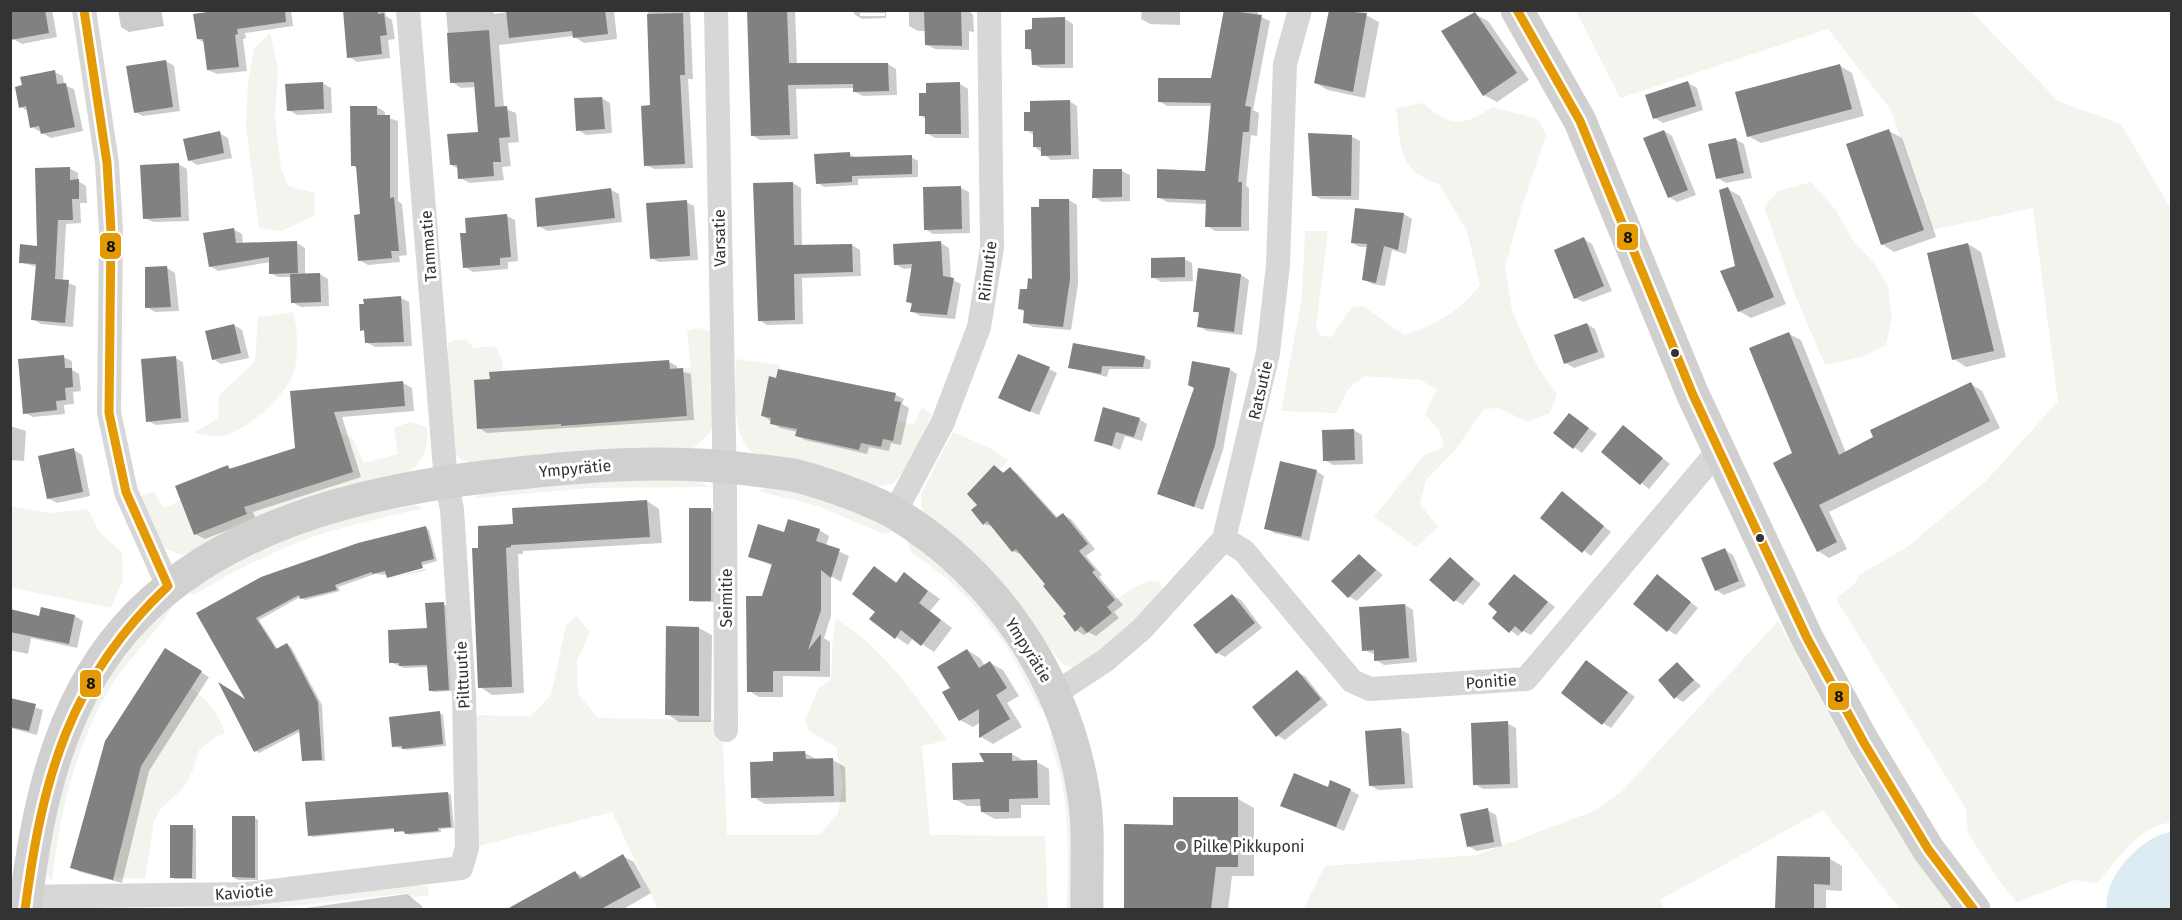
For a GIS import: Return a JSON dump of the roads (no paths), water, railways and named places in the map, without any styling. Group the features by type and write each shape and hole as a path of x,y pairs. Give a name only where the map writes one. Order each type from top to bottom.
{"street":[{"path":"84,10 106,152 111,231 109,413 126,492 168,586"},
{"name":"Tammatie","path":"408,10 446,482"},
{"name":"Varsatie","path":"716,10 724,466"},
{"name":"Riimutie","path":"895,512 943,422 979,327 992,248 989,10"},
{"name":"Ratsutie","path":"1056,693 1106,660 1142,629 1224,539 1268,353 1278,265 1285,64 1300,10"},
{"path":"1517,10 1580,121 1718,451 1807,638 1864,743 1928,849 1974,909"},
{"name":"Ponitie","path":"1224,539 1244,551 1352,681 1370,689 1526,679 1718,451"},
{"name":"Ympyrätie","path":"21,902 48,777 62,736 84,691 122,632 168,586 215,556 264,532 323,509 399,490 446,482 613,465 724,466 800,476 895,512 946,551 997,600 1031,648 1056,693 1074,745 1084,794 1087,909"},
{"name":"Seimitie","path":"724,466 726,730"},
{"name":"Pilttuutie","path":"446,482 452,509 464,696 467,848 461,868"},
{"name":"Kaviotie","path":"21,902 56,895 247,894 461,868"}],"place":[{"name":"Pilke Pikkuponi","path":"1181,846"}]}
